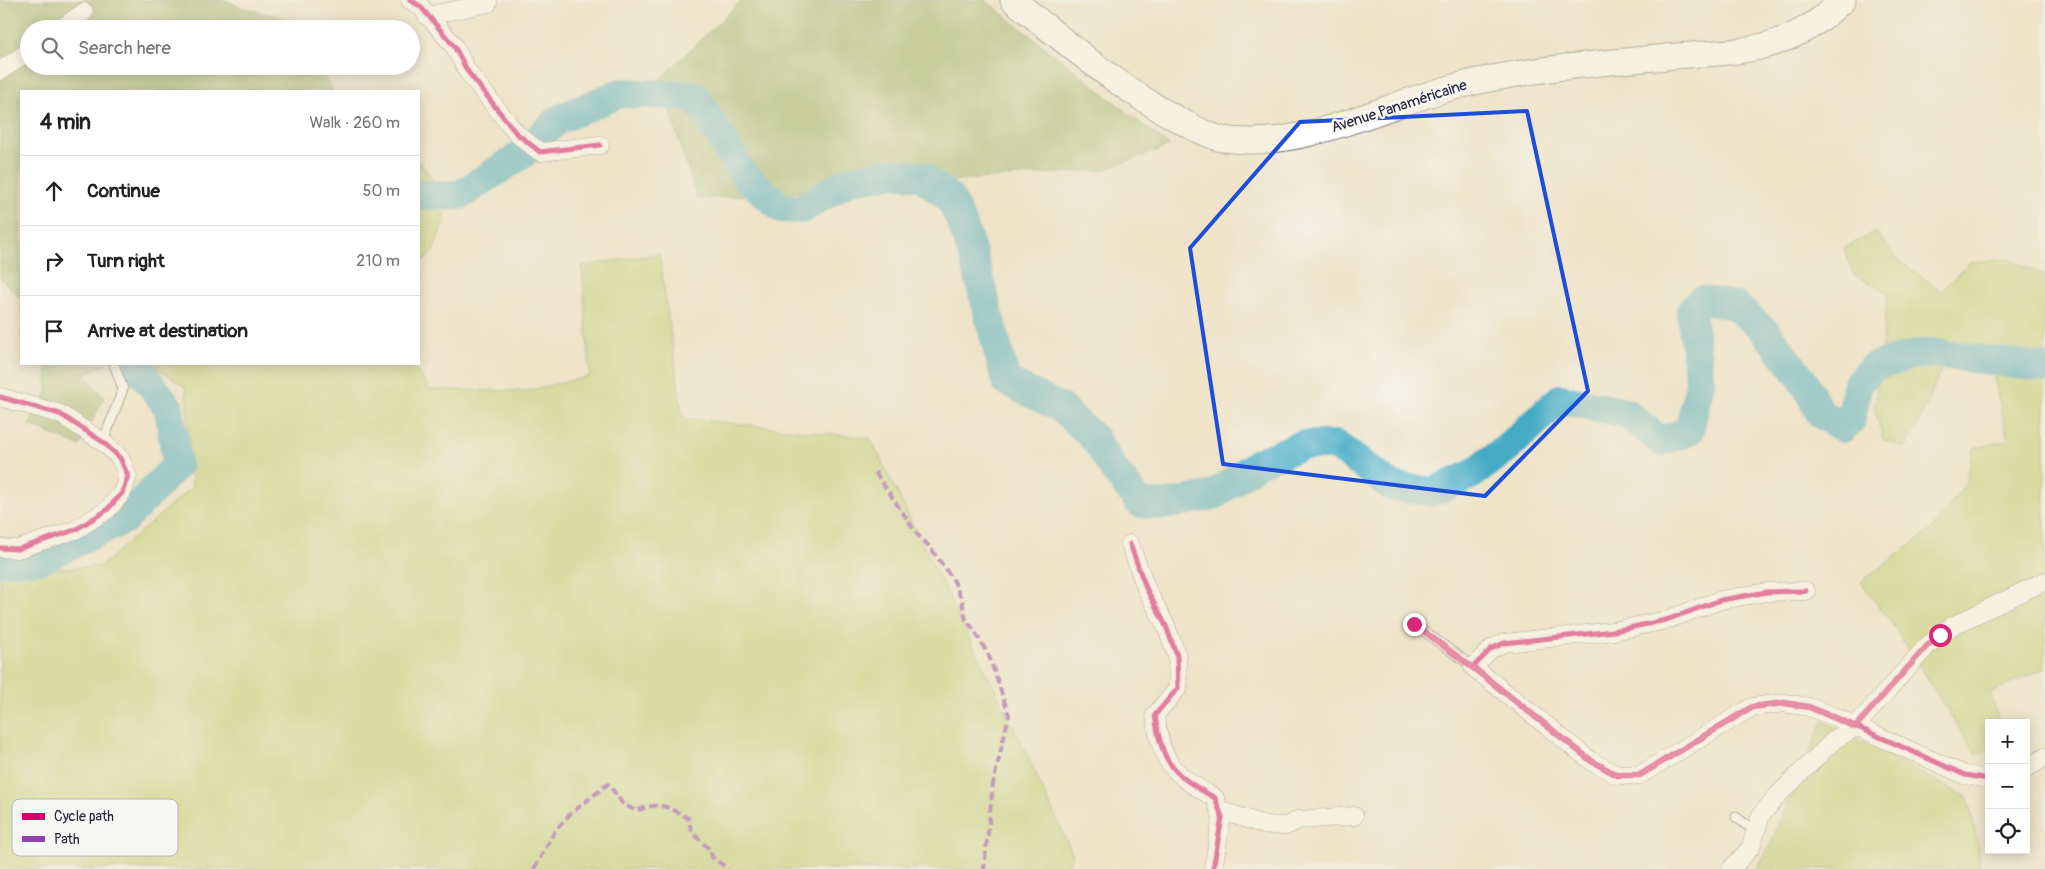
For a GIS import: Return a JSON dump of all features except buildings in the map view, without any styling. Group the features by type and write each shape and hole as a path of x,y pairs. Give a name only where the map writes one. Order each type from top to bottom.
{"main road":[{"name":"Avenue Panaméricaine","path":"1013,0 1094,65 1160,110 1208,134 1239,140 1294,136 1322,131 1422,96 1488,79 1584,65 1705,53 1768,44 1810,27 1843,0"}],"street":[{"path":"410,0 420,6 454,46 468,72 516,133 540,152 600,146"},
{"path":"427,16 488,3"},
{"path":"73,20 84,12"},
{"path":"0,71 20,57"},
{"path":"0,398 60,414 103,442 120,458 128,476 122,494 107,510 75,530 18,549 0,548"},
{"path":"1130,544 1146,588 1163,620 1177,656 1178,688 1155,715 1158,737 1166,759 1184,780 1215,798 1222,817 1212,869"},
{"path":"1731,869 1751,847 1761,815 1793,779 1834,740 1855,727 1927,646 1952,626 2045,581"},
{"path":"1806,591 1767,592 1721,600 1666,620 1614,631 1504,643 1491,649 1473,668 1592,761 1617,775 1640,775 1752,707 1784,703 1809,707 1965,775 1985,778"},
{"path":"2030,766 2045,757"},
{"path":"1219,810 1265,826 1286,826 1298,820 1354,816"}],"lane":[{"path":"103,442 123,389 114,365"},
{"path":"1414,624 1473,668"},
{"path":"1736,817 1756,832"}],"highlighted area":[{"path":"1527,111 1588,391 1485,496 1223,464 1190,248 1300,122"}],"green space":[{"path":"0,0 226,0 240,7 292,20 20,20 20,75 323,75 332,90 20,90 20,298 0,278"},
{"path":"742,0 985,0 1170,146 1103,170 697,199 660,79"},
{"path":"420,162 450,203 433,251 420,264"},
{"path":"1876,232 1897,259 1941,291 1970,262 2009,259 2045,276 2045,668 1990,693 1999,719 1985,719 1985,752 1976,755 1897,631 1861,582 1932,529 1966,483 1973,449 2008,440 1991,364 1948,349 1928,403 1905,448 1883,439 1875,409 1888,293 1853,274 1844,248"},
{"path":"659,254 683,418 870,438 1022,744 1073,855 1065,869 0,869 0,570 100,567 192,487 186,388 153,365 413,365 430,390 527,391 590,376 582,266"},
{"path":"46,365 105,365 85,374 104,398 80,446 29,425 47,392"},
{"path":"1823,721 1968,798 1978,845 1980,869 1757,869 1770,845"}],"waterway":[{"path":"420,195 460,195 523,154 557,120 620,93 695,96 743,174 781,208 802,209 848,181 893,173 921,176 950,198 963,226 974,259 1006,381 1061,408 1094,438 1115,471 1140,503 1164,505 1214,495 1258,463 1302,445 1336,445 1391,486 1432,492 1471,475 1507,448 1560,399 1626,413 1661,441 1689,431 1700,383 1691,311 1701,300 1734,305 1765,331 1803,380 1821,414 1843,428 1851,420 1858,383 1873,367 1912,355 1933,353 2045,368"},
{"path":"0,561 41,559 125,519 177,465 169,408 139,369 139,365"}],"marked path":[{"path":"875,472 918,535 930,547 954,581 962,601 966,620 989,656 1009,715 993,784 984,869"},
{"path":"534,869 555,831 570,814 608,784 623,804 636,811 651,806 663,806 688,818 692,832 708,848 713,858 728,869"}],"cycle path":[{"path":"410,0 420,6 454,46 468,72 516,133 540,152 600,145"},
{"path":"0,397 60,414 103,442 120,458 128,476 122,493 107,510 75,530 18,549 0,548"},
{"path":"1130,544 1146,588 1166,626 1177,656 1178,688 1155,715 1161,746 1166,757 1179,774 1215,798 1222,817 1213,869"},
{"path":"1806,591 1767,592 1721,600 1666,620 1614,631 1504,643 1491,649 1473,667 1591,761 1617,775 1640,775 1752,707 1784,703 1809,707 1965,775 1985,778"}],"route":[{"path":"1414,624 1592,761 1617,775 1640,775 1752,707 1784,703 1809,707 1855,727 1927,646 1940,635"}]}
